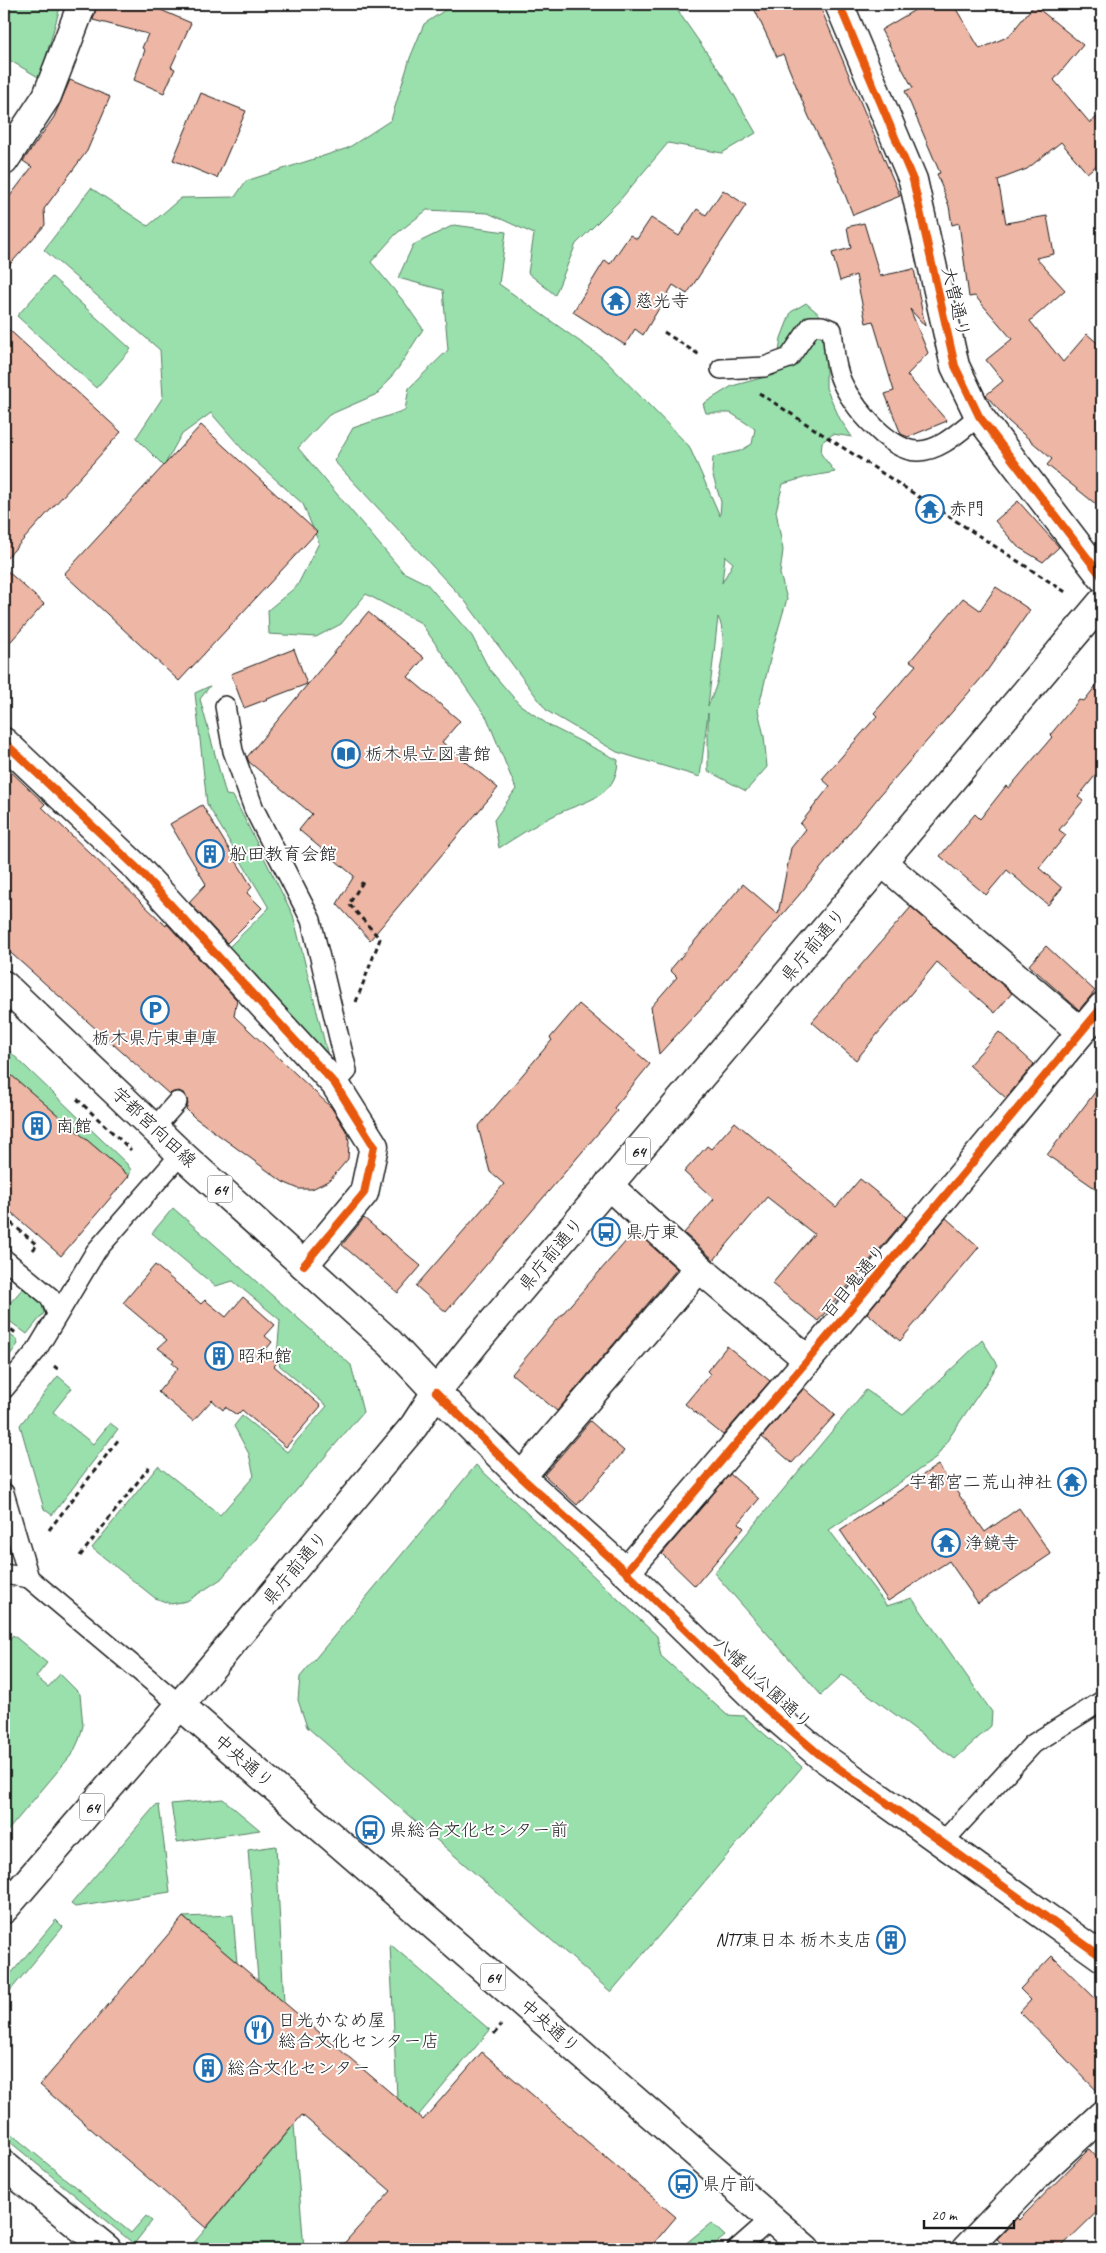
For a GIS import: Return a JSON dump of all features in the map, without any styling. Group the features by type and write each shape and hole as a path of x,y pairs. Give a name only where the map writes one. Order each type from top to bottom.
{"street":[{"path":"4,161 47,96 82,4"},
{"name":"大曽通り","path":"839,4 913,180 955,366 979,416 1102,577"},
{"name":"県庁前通り","path":"4,1909 180,1705 414,1426 436,1392 608,1185 883,863 1102,602"},
{"path":"4,742 138,869 335,1084 374,1146 364,1193 304,1265"},
{"path":"883,863 1081,1032"},
{"name":"宇都宮向田線","path":"4,985 181,1154 390,1344 436,1392"},
{"name":"百目鬼通り","path":"626,1572 808,1360 1102,1007"},
{"path":"608,1185 700,1268 808,1360"},
{"path":"520,1477 700,1268"},
{"name":"八幡山公園通り","path":"436,1392 520,1477 626,1572 765,1708 806,1744 1102,1957"},
{"name":"中央通り","path":"180,1705 806,2249"},
{"path":"966,2249 1038,2174 1102,2115"},
{"path":"4,2165 107,2249"}],"lane":[{"path":"721,369 764,367 789,358 811,326 822,326 832,330 838,373 858,409 877,431 901,448 918,452 937,447 979,416"},
{"path":"225,706 233,751 254,809 311,920 347,1071 335,1084"},
{"path":"154,1128 177,1102"},
{"path":"4,1389 36,1350 96,1251 181,1154"},
{"path":"4,1259 50,1297 57,1314"},
{"path":"4,1493 29,1578"},
{"path":"4,1574 29,1578 180,1705"},
{"path":"942,1842 1033,1744 1102,1700"},
{"path":"738,2249 771,2218"}],"path":[{"path":"664,332 1067,593"},
{"path":"354,1009 380,938 349,904 364,880"},
{"path":"4,1439 11,1430"},
{"path":"49,1530 119,1439"},
{"path":"80,1556 150,1466"},
{"path":"494,2034 501,2025"}],"green space":[{"path":"4,4 61,4 40,78 4,57"},
{"path":"454,4 673,4 723,76 756,133 722,153 668,143 619,201 576,244 555,295 528,273 534,234 488,213 427,210 396,234 371,262 405,303 423,329 399,367 377,394 329,415 298,448 403,572 427,584 472,636 489,669 519,704 550,726 618,760 616,773 611,784 596,797 532,827 499,848 494,820 516,789 487,718 421,623 366,594 341,624 316,637 269,634 268,610 297,586 319,543 303,504 244,451 211,413 181,435 164,466 136,438 163,397 160,350 44,250 91,188 148,226 181,198 235,197 246,181 348,148 391,120 410,58 424,24"},
{"path":"454,225 506,232 499,284 603,358 689,446 720,516 721,502 712,473 713,457 740,451 752,444 755,429 731,413 706,413 703,404 732,386 776,374 781,338 791,312 806,303 820,315 826,349 826,388 840,419 852,437 833,434 822,442 821,454 835,472 783,484 776,511 783,550 780,574 787,599 758,710 764,736 767,767 746,791 708,771 708,713 700,777 617,752 547,711 465,601 334,461 353,428 405,410 409,388 448,350 443,290 398,278 413,245","holes":["725,556 733,563 722,583","718,617 723,638 722,662 716,686 708,706"]},
{"path":"52,277 131,349 96,388 17,316"},
{"path":"210,686 200,699 226,795 233,796 293,915 328,1056 228,948 269,908 207,804 195,693"},
{"path":"4,1046 127,1164 131,1170 129,1176 7,1072 4,1075"},
{"path":"173,1208 351,1365 363,1412 221,1579 187,1601 171,1604 155,1598 92,1548 158,1466 220,1515 254,1476 249,1454 234,1426 242,1416 287,1452 327,1406 280,1366 277,1356 280,1320 233,1281 215,1286 152,1233"},
{"path":"24,1287 41,1300 44,1313 27,1334 4,1317 4,1301 9,1304"},
{"path":"4,1331 16,1339 18,1344 4,1363"},
{"path":"982,1340 998,1365 935,1459 829,1530 887,1606 912,1598 992,1712 991,1726 955,1759 842,1675 821,1695 714,1573 866,1390 903,1415"},
{"path":"58,1376 72,1388 53,1412 93,1444 110,1423 118,1429 52,1515 44,1509 20,1425"},
{"path":"476,1465 657,1636 661,1656 727,1715 744,1716 802,1767 611,1992 307,1727 298,1700 300,1677"},
{"path":"13,1635 47,1663 36,1677 48,1687 60,1674 80,1694 83,1726 73,1753 4,1835 4,1646"},
{"path":"223,1799 260,1830 177,1842 171,1804"},
{"path":"159,1805 170,1892 75,1907 71,1904 155,1806"},
{"path":"276,1846 284,2003 258,1980 248,1850"},
{"path":"233,1915 237,1963 183,1917"},
{"path":"56,1920 63,1927 4,1998 4,1982"},
{"path":"390,1944 490,2030 418,2116 397,2098"},
{"path":"294,2125 304,2249 188,2249 198,2238"},
{"path":"4,2128 131,2233 146,2216 152,2221 134,2244 4,2137"},
{"path":"711,2223 725,2236 709,2249 679,2249"}],"building":[{"path":"97,4 147,4 191,23 171,67 175,69 164,93 134,80 145,50 142,48 148,34 93,20"},
{"path":"752,4 819,4 900,196 853,215 835,169 809,117 783,54 777,57"},
{"path":"925,4 953,4 980,49 1009,36 1034,5 1083,45 1054,80 1090,123 1102,113 1102,161 1087,173 1061,142 1027,169 998,180 1006,223 1047,216 1054,254 1036,258 1065,290 1030,321 1063,362 1087,334 1102,347 1102,509 1047,465 1052,459 1008,421 986,395 1003,381 986,360 1012,339 975,296 969,297 959,223 952,225 949,206 937,174 940,173 905,91 913,88 881,30"},
{"path":"70,80 110,97 87,151 44,209 45,225 4,271 4,204 32,167 23,161 54,117"},
{"path":"201,93 246,111 217,178 173,160"},
{"path":"723,190 746,205 687,294 673,285 643,335 635,329 625,345 573,312 605,260 610,264 630,235 637,239 651,218 679,236 697,209 706,215"},
{"path":"864,223 880,276 914,269 925,326 910,309 928,353 907,375 947,421 908,437 901,434 885,394 894,391 873,321 866,323 856,275 840,281 832,253 851,248 847,227"},
{"path":"4,325 121,432 4,561"},
{"path":"201,425 317,532 179,681 64,574"},
{"path":"1018,501 1059,547 1043,562 1018,547 995,521"},
{"path":"4,568 44,604 4,649"},
{"path":"996,587 1030,610 984,675 881,794 799,895 707,1002 659,1054 651,1007 677,977 670,970 743,884 778,914 791,848 806,829 800,824 830,786 822,779 877,716 874,713 916,665 910,661 963,598 980,610"},
{"name":"栃木県立図書館","path":"368,612 424,658 408,677 460,721 442,742 498,788 370,940 337,904 354,876 299,830 312,814 249,762 247,757"},
{"path":"294,649 307,684 244,708 231,674"},
{"path":"1102,678 1102,767 1078,797 1083,801 1059,830 1066,835 1039,868 1062,888 1048,905 1007,870 986,895 940,856 975,814 980,819 1006,786 1009,788 1052,737 1050,735 1079,700 1084,701"},
{"name":"栃木県庁東車庫","path":"4,765 45,804 42,807 166,926 167,924 237,1000 234,1016 331,1107 348,1134 349,1142 348,1159 330,1180 312,1189 299,1189 283,1182 194,1117 186,1109 188,1104 185,1094 179,1091 169,1094 4,947"},
{"name":"船田教育会館","path":"202,805 252,887 247,893 262,908 227,943 189,902 206,884 170,824"},
{"path":"911,907 1012,993 995,1013 937,962 856,1060 812,1022"},
{"path":"1046,946 1095,991 1079,1010 1029,965"},
{"path":"579,1004 650,1064 614,1108 617,1111 446,1312 416,1286 504,1184 490,1172 478,1127 552,1040 550,1038"},
{"path":"999,1032 1034,1064 1006,1098 969,1065"},
{"name":"南館","path":"4,1069 129,1176 61,1256 4,1206"},
{"path":"1102,1083 1102,1193 1047,1155"},
{"path":"735,1122 836,1207 860,1179 907,1217 818,1321 772,1284 814,1234 767,1197 714,1260 684,1233 714,1199 684,1172 707,1146 711,1149"},
{"path":"364,1218 421,1266 398,1293 342,1245"},
{"path":"946,1218 979,1247 900,1341 867,1313"},
{"path":"635,1231 677,1269 557,1411 512,1374"},
{"name":"昭和館","path":"155,1265 201,1304 205,1300 226,1317 243,1297 275,1325 265,1336 272,1342 264,1352 277,1363 274,1366 321,1406 286,1447 242,1410 237,1415 225,1407 223,1410 212,1400 193,1421 158,1392 178,1368 172,1363 174,1360 158,1348 167,1340 123,1303"},
{"path":"727,1346 770,1381 723,1435 685,1404 710,1374 707,1371"},
{"path":"804,1388 835,1415 792,1463 762,1437"},
{"path":"590,1421 624,1451 577,1505 544,1475"},
{"name":"浄鏡寺","path":"938,1465 985,1532 1019,1508 1051,1554 978,1603 949,1561 888,1601 840,1530"},
{"path":"730,1474 759,1499 739,1523 744,1528 695,1586 662,1554"},
{"name":"総合文化センター","path":"183,1917 423,2120 482,2052 676,2217 649,2249 339,2249 391,2191 302,2115 206,2228 40,2085"},
{"path":"1052,1956 1102,2005 1102,2096 1020,2012 1031,2000 1020,1989"},
{"path":"1089,2149 1102,2163 1102,2207 1059,2249 1007,2249 997,2239 1017,2218 1019,2220"}],"cycle path":[{"path":"839,4 913,180 955,366 979,416 1102,577"},
{"path":"4,742 138,869 335,1084 374,1146 364,1193 304,1265"},
{"path":"626,1572 808,1360 1102,1007"},
{"path":"436,1392 521,1477 626,1572 765,1708 820,1755 1102,1957"}],"place":[{"name":"慈光寺","path":"616,301"},
{"name":"赤門","path":"930,509"},
{"name":"栃木県立図書館","path":"346,754"},
{"name":"船田教育会館","path":"210,854"},
{"name":"栃木県庁東車庫","path":"155,1010"},
{"name":"南館","path":"37,1126"},
{"name":"県庁東","path":"606,1232"},
{"name":"昭和館","path":"219,1356"},
{"name":"宇都宮二荒山神社","path":"1072,1482"},
{"name":"浄鏡寺","path":"946,1543"},
{"name":"県総合文化センター前","path":"370,1830"},
{"name":"NTT東日本 栃木支店","path":"891,1940"},
{"name":"日光かなめ屋 総合文化センター店","path":"259,2030"},
{"name":"総合文化センター","path":"208,2068"},
{"name":"県庁前","path":"683,2184"}]}
